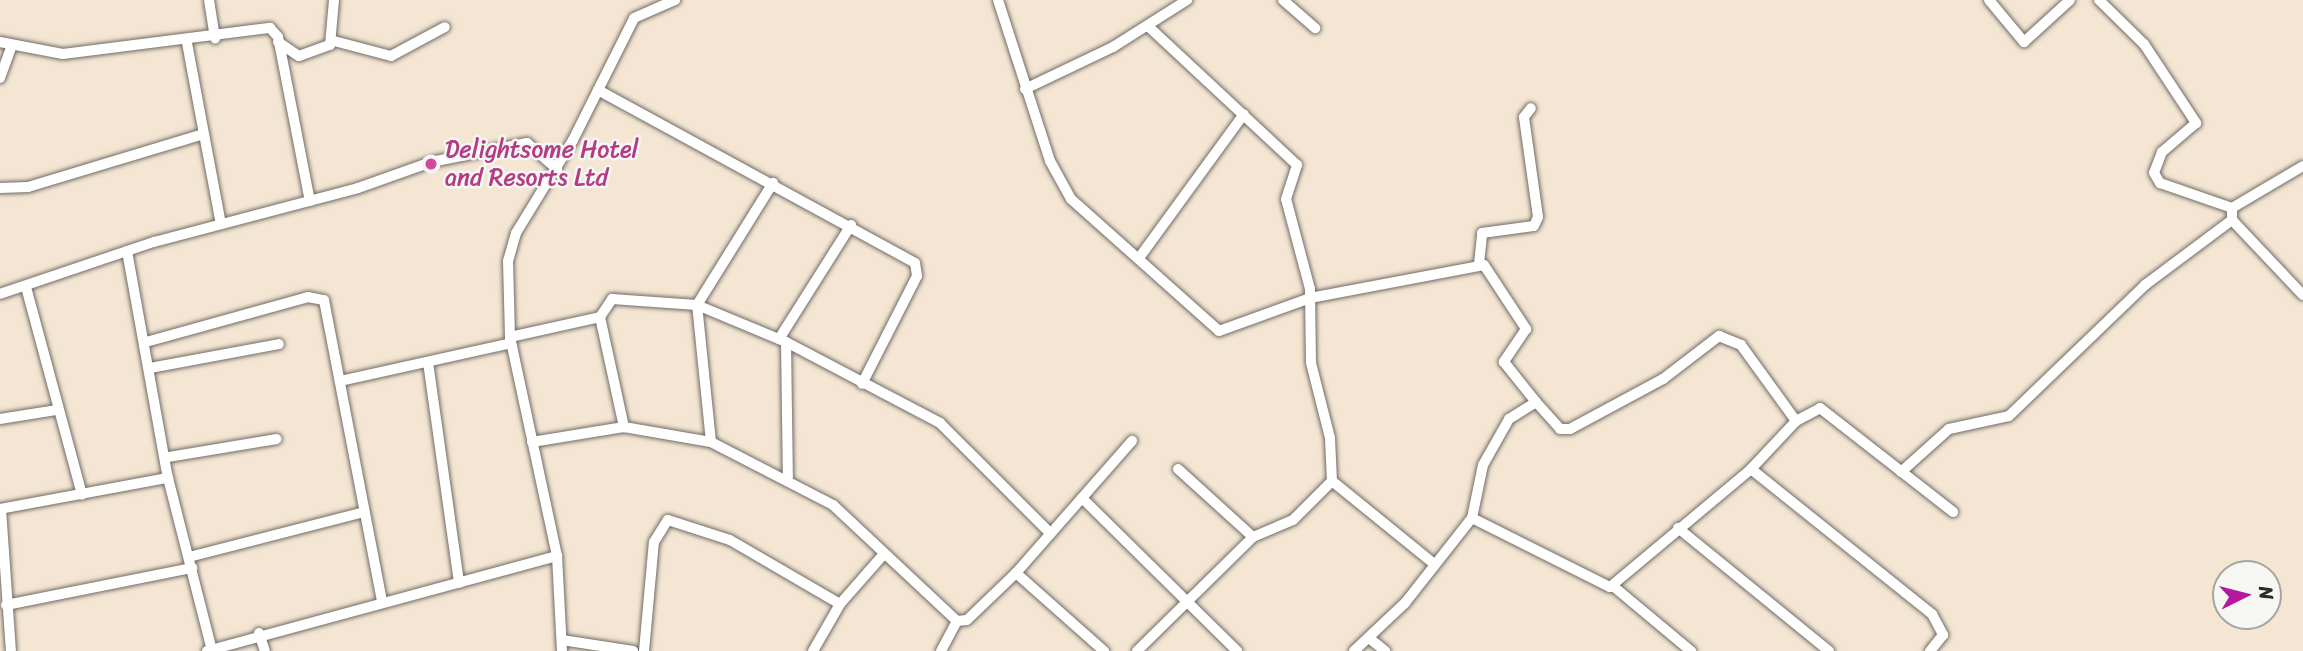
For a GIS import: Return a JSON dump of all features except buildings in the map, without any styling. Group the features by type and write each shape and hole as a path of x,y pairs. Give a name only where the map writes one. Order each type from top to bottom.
{"street":[{"path":"209,0 215,39"},
{"path":"334,0 334,41"},
{"path":"562,651 556,556 511,340 505,287 512,241 556,169 634,18 675,0"},
{"path":"998,0 1025,89 1070,199 1219,331 1310,298 1479,264"},
{"path":"1025,89 1149,27 1186,0"},
{"path":"1283,0 1315,28"},
{"path":"1989,0 2024,42 2070,0"},
{"path":"2099,0 2144,44 2196,122 2162,152 2154,173 2160,183 2232,208 2303,166"},
{"path":"278,41 299,56 334,41 391,56 445,27"},
{"path":"1137,651 1185,599 1253,537 1293,520 1332,481 1330,438 1311,363 1310,298 1286,199 1297,165 1149,27"},
{"path":"0,42 11,47 63,54 187,43 270,28 278,41 310,201"},
{"path":"187,43 221,224"},
{"path":"0,78 11,47"},
{"path":"598,90 851,225 918,269 862,384"},
{"path":"1531,108 1524,117 1538,217 1534,226 1482,233 1479,264 1525,329 1504,362 1536,402 1560,429 1570,429 1663,379 1719,336 1732,337 1796,421"},
{"path":"1139,258 1244,114"},
{"path":"0,188 28,187 203,134"},
{"path":"0,294 127,251 310,201 430,162 527,143 556,169"},
{"path":"711,442 697,305 773,183"},
{"path":"2232,208 2232,220 2303,295"},
{"path":"1901,472 1949,429 2009,416 2145,285 2232,220"},
{"path":"788,477 783,341 851,225"},
{"path":"127,251 168,457 168,478 192,568 209,649 259,633 556,556"},
{"path":"26,287 82,495"},
{"path":"146,342 317,296 327,309 382,601"},
{"path":"340,381 428,362 600,317 612,299 697,305 783,341 948,429 1050,533"},
{"path":"600,317 624,427"},
{"path":"150,368 279,344"},
{"path":"428,362 459,583"},
{"path":"1354,651 1369,638 1472,518 1483,465 1509,418 1536,402"},
{"path":"1613,586 1678,528 1751,469 1796,421 1814,409 1826,410 1953,512"},
{"path":"0,419 57,410"},
{"path":"532,442 624,427 711,442 788,477 833,505 957,621 967,620 1016,573 1132,441"},
{"path":"168,457 276,439"},
{"path":"1178,469 1253,537"},
{"path":"1751,469 1932,614 1942,635 1930,651"},
{"path":"11,651 1,509 168,478"},
{"path":"1332,481 1433,564"},
{"path":"1082,498 1237,651"},
{"path":"189,557 364,512"},
{"path":"1472,518 1613,586 1691,651"},
{"path":"644,651 654,542 668,520 730,540 840,604"},
{"path":"1678,528 1829,651"},
{"path":"813,651 840,604 884,554"},
{"path":"6,605 192,568"},
{"path":"1016,573 1104,651"},
{"path":"941,651 957,621"},
{"path":"259,633 265,651"},
{"path":"1369,638 1385,651"},
{"path":"562,640 633,651"}],"place":[{"name":"Delightsome Hotel and Resorts Ltd","path":"431,164"}]}
